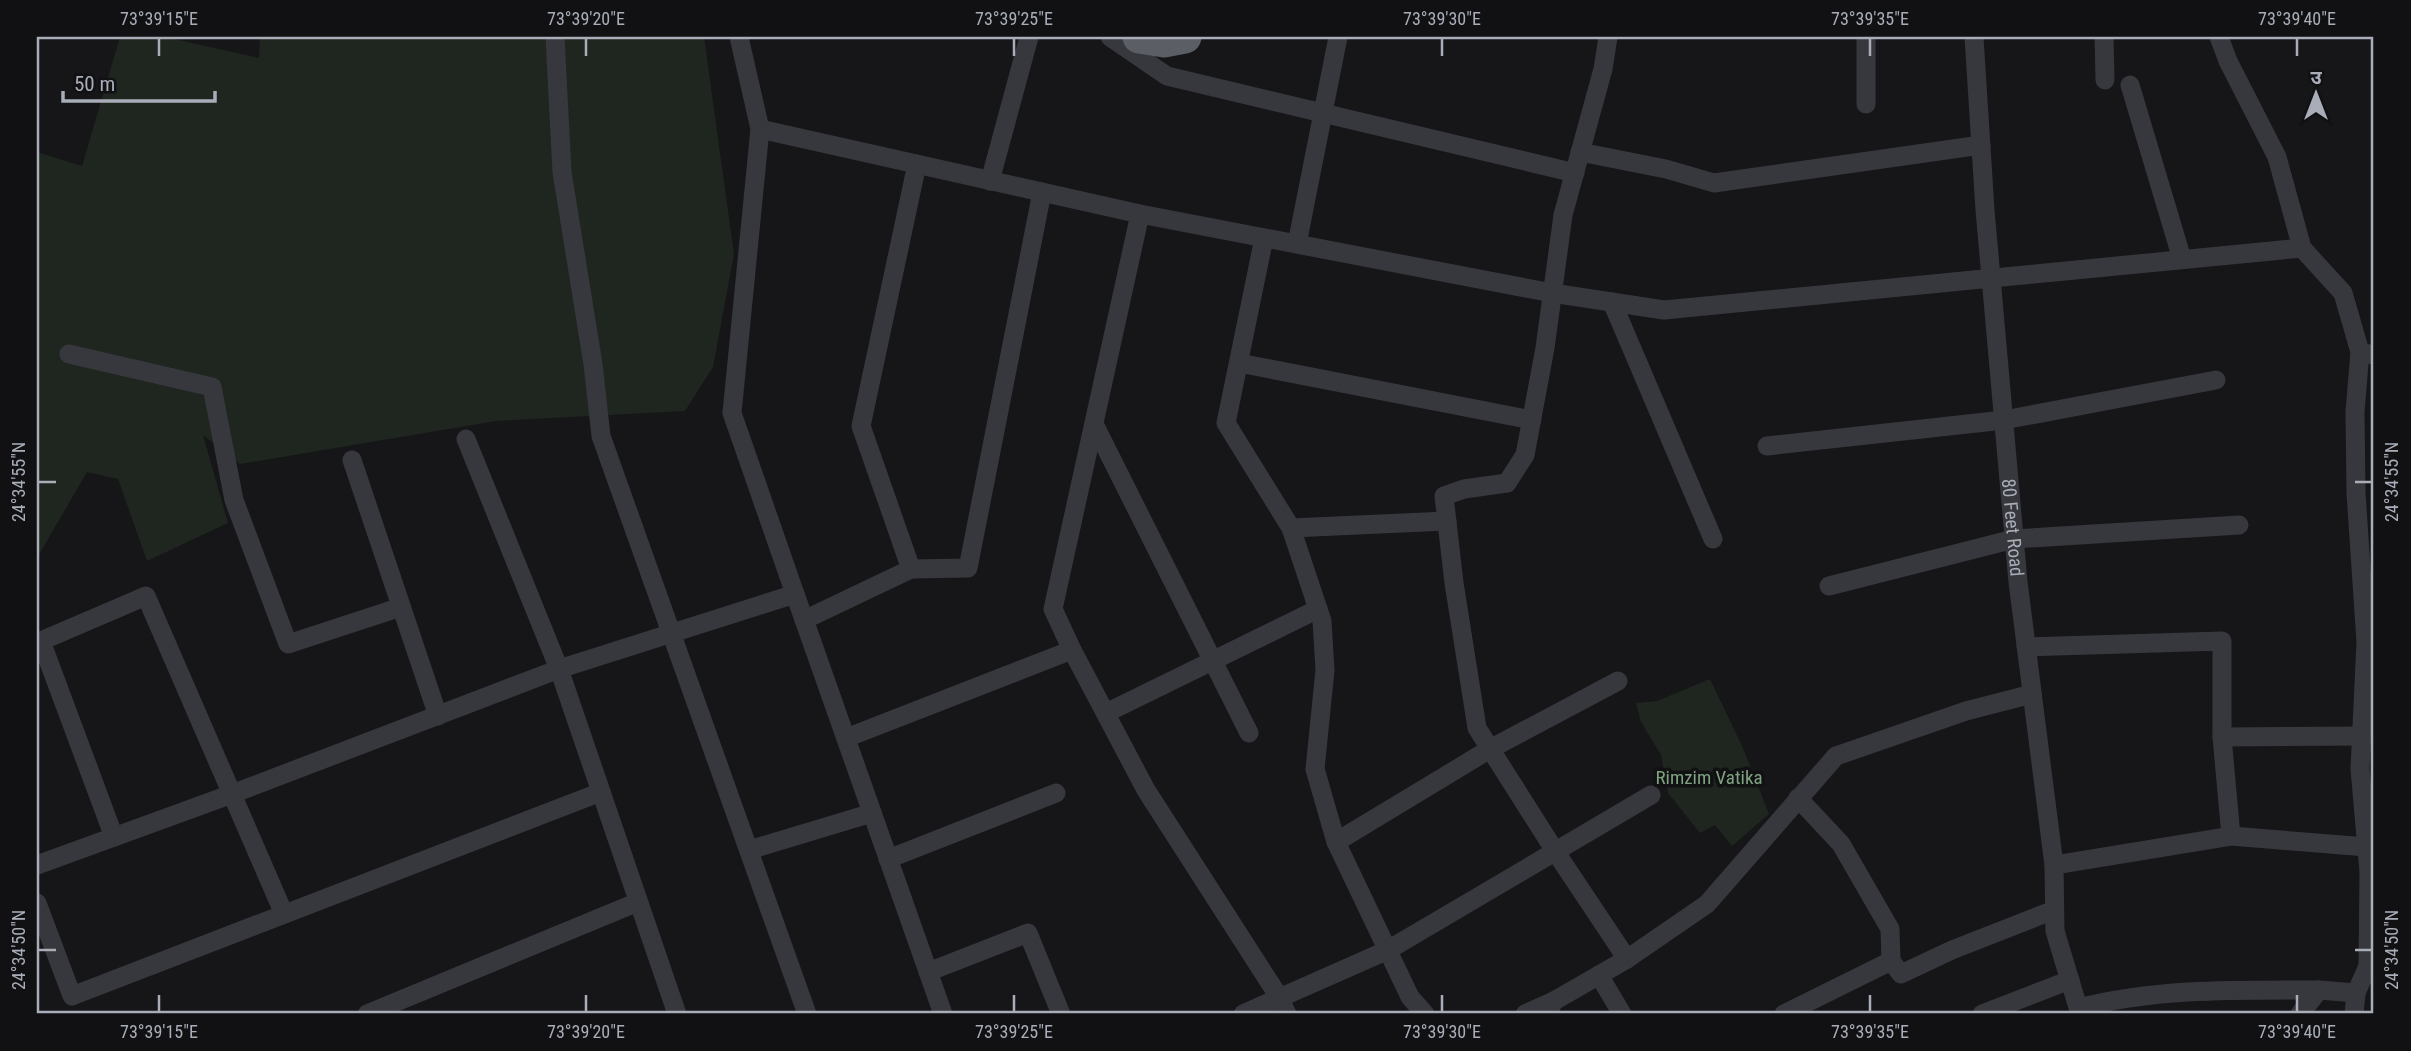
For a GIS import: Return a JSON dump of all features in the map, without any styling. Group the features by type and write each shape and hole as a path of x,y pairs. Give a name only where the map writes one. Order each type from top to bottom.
{"highway":[{"path":"1139,37 1164,41 1185,37"}],"street":[{"path":"555,37 562,172 593,364 601,436 807,1014"},
{"path":"738,37 760,129 732,413 943,1014"},
{"path":"990,181 1029,37"},
{"path":"1110,37 1167,76 1575,173"},
{"path":"1297,244 1338,37"},
{"path":"1608,37 1603,69 1563,215 1525,455 1507,483 1464,489 1444,496 1454,583 1477,728 1627,959"},
{"path":"1866,37 1866,104"},
{"name":"80 Feet Road","path":"1974,37 2014,538 2054,865 2055,931 2080,1011"},
{"path":"2104,37 2105,80"},
{"path":"2219,37 2228,61 2277,157 2302,248 2343,293 2367,354 2355,412 2356,493 2366,642 2360,769 2372,872 2368,966 2356,993 2354,1014"},
{"path":"2130,85 2182,259"},
{"path":"760,129 1140,214 1552,293 1664,310 2302,248"},
{"path":"1580,152 1666,169 1714,183 1981,145"},
{"path":"911,569 861,426 917,164"},
{"path":"804,620 911,569 968,568 1042,192"},
{"path":"1140,214 1054,609 1072,650 1146,790 1283,1005"},
{"path":"1264,238 1226,423 1291,528 1322,621 1325,670 1315,769 1336,842 1410,997 1426,1014"},
{"path":"1612,302 1713,539"},
{"path":"69,354 212,387 234,500 288,644 401,607"},
{"path":"1238,363 1532,420"},
{"path":"1767,446 2004,420 2216,380"},
{"path":"1094,424 1249,733"},
{"path":"466,439 559,669 675,1014"},
{"path":"352,460 438,716"},
{"path":"1291,528 1447,521"},
{"path":"1829,586 2014,538 2239,525"},
{"path":"37,865 559,669 795,594"},
{"path":"114,837 39,641 146,596 284,914"},
{"path":"1106,713 1318,609"},
{"path":"2026,647 2222,641 2222,737 2231,836"},
{"path":"846,738 1072,650"},
{"path":"1336,842 1490,749 1618,681"},
{"path":"1525,1014 1550,1008 1707,904 1836,756 1966,711 2032,694"},
{"path":"2222,737 2363,736"},
{"path":"37,903 72,996 601,792"},
{"path":"888,859 1056,793"},
{"path":"1243,1014 1283,1005 1388,950 1651,794"},
{"path":"1798,798 1841,844 1891,929 1891,961 1901,974 1952,950 2054,910"},
{"path":"749,850 872,813"},
{"path":"2054,865 2231,836 2367,847"},
{"path":"367,1014 638,902"},
{"path":"927,970 1030,926"},
{"path":"927,970 1028,933 1061,1014"},
{"path":"1784,1014 1891,961"},
{"path":"1599,975 1622,1014"},
{"path":"1982,1014 2070,980"},
{"path":"2080,1011 2135,997 2190,991 2319,990 2356,993"},
{"path":"2300,1014 2319,990"}],"green space":[{"path":"120,37 165,37 259,58 260,37 704,37 734,254 713,367 685,411 496,421 240,464 203,435 228,523 147,561 118,479 87,472 37,558 37,152 82,166"},
{"name":"Rimzim Vatika","path":"1710,679 1743,748 1769,814 1732,846 1715,825 1700,833 1668,793 1661,755 1641,722 1636,703 1657,701"}]}
